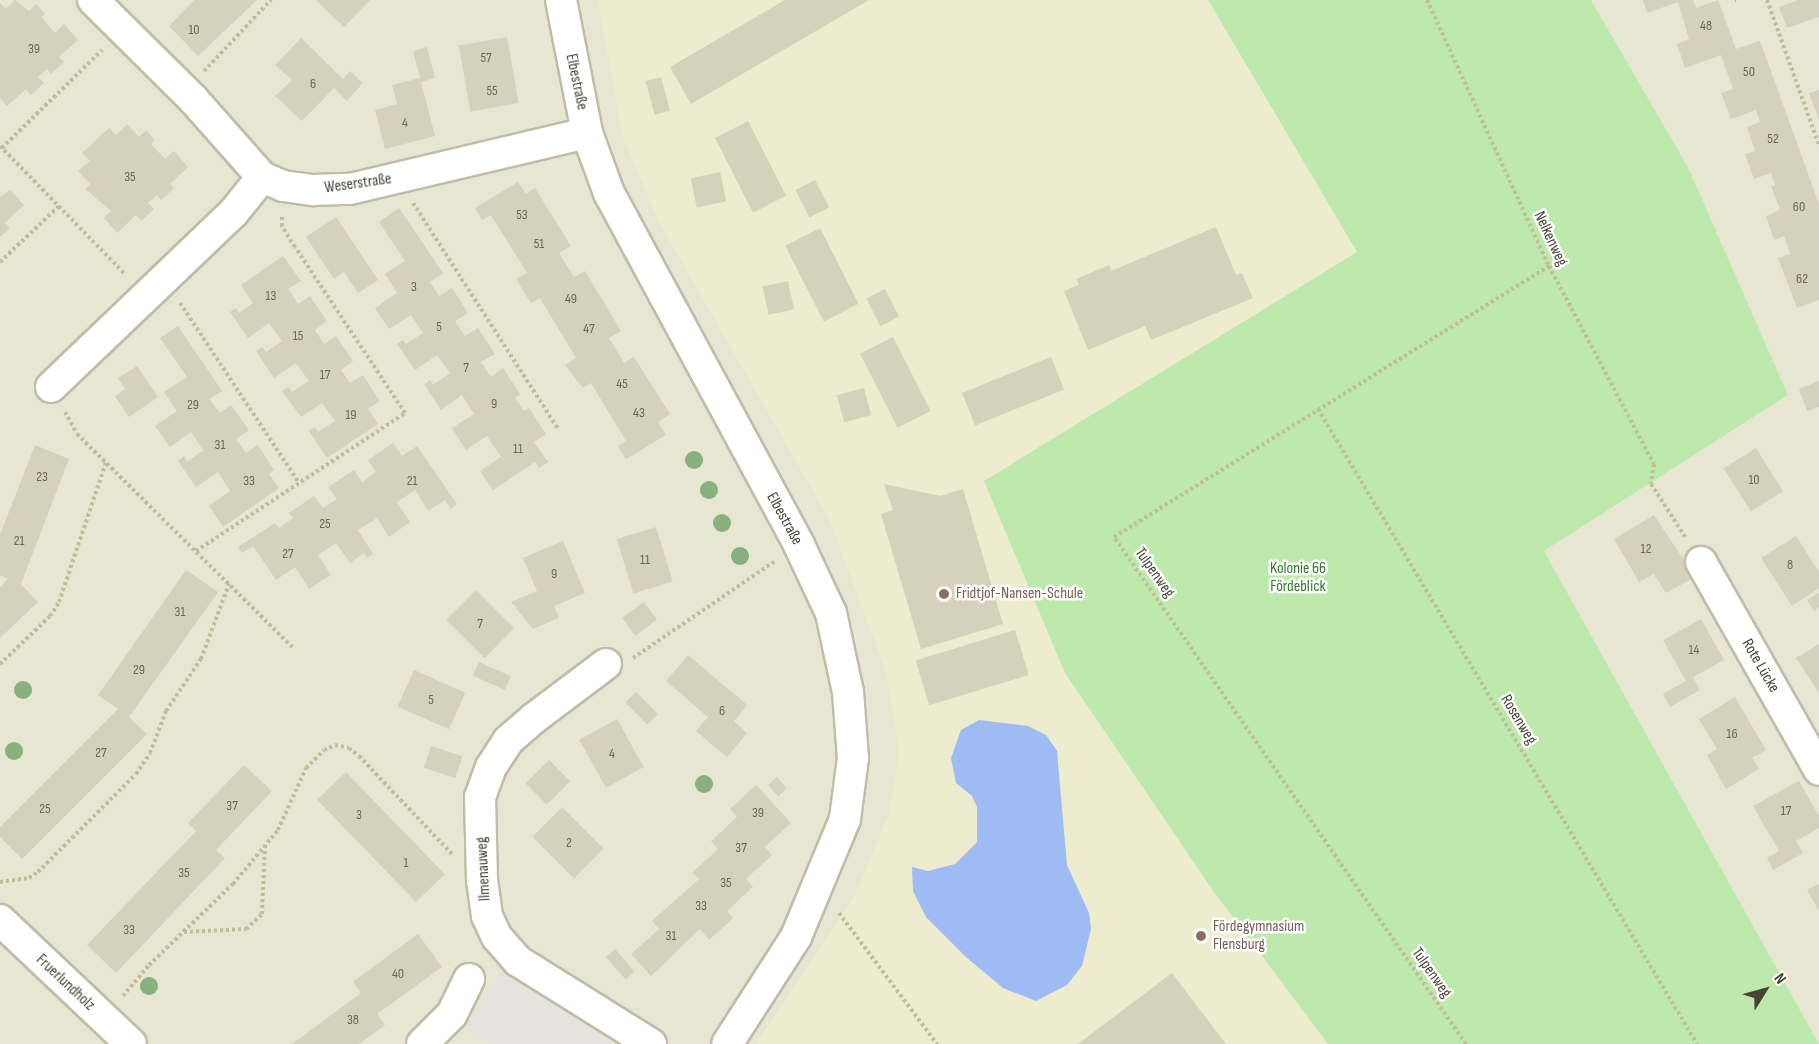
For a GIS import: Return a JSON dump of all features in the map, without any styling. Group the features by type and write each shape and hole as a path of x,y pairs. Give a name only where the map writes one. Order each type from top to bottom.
{"street":[{"path":"51,387 234,212 273,182 93,0"},
{"name":"Elbestraße","path":"561,0 588,134 609,193 799,545 831,613 848,692 853,758 845,819 796,937 727,1044"},
{"name":"Weserstraße","path":"273,182 313,190 350,189 588,134"},
{"name":"Rote Lücke","path":"1701,562 1819,770"},
{"name":"Ilmenauweg","path":"606,664 533,719 508,741 491,768 480,797 482,880 487,916 497,937 518,961 651,1044"},
{"name":"Fruerlundholz","path":"0,920 131,1044"},
{"path":"422,1044 452,1014 469,979"}],"path":[{"path":"184,91 272,0"},
{"name":"Nelkenweg","path":"1427,0 1549,266 1654,464 1651,484 1701,562"},
{"path":"1767,0 1819,145"},
{"path":"122,29 1,147 125,275 178,301 298,483"},
{"path":"407,176 412,202 559,430"},
{"path":"196,551 405,413 282,226 273,182"},
{"path":"0,262 59,206"},
{"name":"Tulpenweg","path":"1466,1044 1114,537 1549,266"},
{"path":"51,387 77,435 293,648"},
{"name":"Rosenweg","path":"1318,409 1697,1044"},
{"path":"0,664 50,616 59,602 106,462"},
{"path":"606,664 638,657 799,545"},
{"path":"0,882 29,878 38,872 136,774 150,753 166,711 201,659 229,584"},
{"path":"104,1020 149,965 232,884 278,830 306,768 324,750 335,745 349,748 359,756 441,845 482,880"},
{"path":"184,932 246,929 262,914 265,843"},
{"path":"819,885 937,1044"}],"shaded area":[{"path":"0,0 1208,0 1357,252 984,481 1065,673 1214,892 1328,1044 0,1044"},
{"name":"Fridtjof-Nansen-Schule","path":"598,0 1208,0 1357,252 984,481 1065,673 1214,892 1328,1044 756,1044 856,893 888,816 899,752 885,669 829,519 659,222 622,135"},
{"path":"1591,0 1819,0 1819,1044 1544,551 1788,395 1688,167"},
{"path":"502,970 614,1044 490,1044 465,1028"}],"green space":[{"name":"Kolonie 66 Fördeblick","path":"1208,0 1591,0 1688,167 1788,395 1544,551 1819,1044 1328,1044 1214,892 1065,673 984,481 1357,252"}],"water":[{"path":"979,720 1028,726 1046,735 1057,751 1067,865 1089,913 1091,929 1082,966 1067,985 1036,1001 1003,988 966,957 926,917 913,891 912,867 928,871 955,864 977,842 977,807 972,796 956,783 951,758 961,730"}],"building":[{"path":"15,0 29,11 36,4 45,14 41,17 55,33 64,24 78,40 59,57 64,62 51,74 47,69 38,77 44,83 31,95 26,89 7,106 0,98 0,3 6,9"},
{"path":"194,0 257,0 198,56 169,26"},
{"path":"316,0 370,0 344,27"},
{"path":"785,0 869,0 691,104 670,67"},
{"path":"1643,0 1693,0 1696,8 1718,0 1736,49 1760,41 1819,204 1819,300 1797,308 1778,258 1790,254 1784,236 1774,240 1766,216 1780,210 1771,186 1775,185 1771,173 1754,179 1745,154 1755,151 1747,127 1760,122 1756,110 1731,119 1721,93 1733,89 1721,55 1685,68 1677,44 1689,39 1678,2 1647,13"},
{"path":"1798,0 1819,0 1819,17 1787,28 1779,7"},
{"path":"507,37 519,103 470,111 459,46"},
{"path":"301,38 343,79 350,71 363,83 347,101 334,88 302,121 275,96 292,80 275,65"},
{"path":"427,47 435,78 421,82 435,136 385,149 375,110 397,104 392,85 420,78 413,51"},
{"path":"661,77 670,111 655,115 646,81"},
{"path":"1819,90 1819,120 1809,93"},
{"path":"748,121 786,196 753,213 715,138"},
{"path":"127,124 139,137 146,130 155,140 151,144 165,159 174,151 188,167 170,184 174,188 161,200 157,195 148,203 154,209 141,221 136,215 117,233 104,218 111,211 85,189 90,184 78,171 90,161 82,153 109,128 116,135"},
{"path":"720,172 726,201 697,208 691,178"},
{"path":"815,180 829,208 809,218 795,190"},
{"path":"518,182 526,194 535,188 571,246 559,253 574,277 585,271 621,331 609,338 624,363 634,357 670,414 658,422 666,435 626,459 618,446 626,441 591,383 583,388 565,365 576,358 540,298 531,303 516,279 527,273 491,215 482,220 475,208"},
{"path":"10,190 24,205 5,223 10,228 0,237 0,197"},
{"path":"399,208 443,273 430,282 439,296 452,288 468,313 455,321 465,336 478,328 495,354 481,362 491,377 503,368 520,394 515,398 524,411 529,408 546,434 534,442 548,462 539,468 535,462 493,490 480,471 501,457 487,436 466,450 452,428 474,414 462,395 441,410 424,384 430,380 433,385 450,373 437,355 415,370 397,344 403,340 406,344 423,333 411,315 389,329 375,308 397,293 385,274 405,261 379,222"},
{"path":"336,217 378,280 358,293 344,272 334,279 306,237"},
{"path":"1216,227 1236,275 1242,273 1253,298 1151,340 1145,326 1088,350 1064,291 1079,285 1076,279 1109,265 1111,271"},
{"path":"820,228 859,304 824,321 785,246"},
{"path":"283,256 301,281 288,289 298,304 310,296 327,321 315,330 324,344 336,336 353,361 341,370 350,383 363,375 380,401 368,409 378,424 327,458 309,431 315,427 318,432 335,421 322,403 301,417 282,391 288,387 292,392 309,381 296,363 274,378 256,351 262,347 266,352 282,341 269,323 248,338 230,312 236,308 239,313 253,303 241,285"},
{"path":"788,281 794,309 769,315 763,286"},
{"path":"885,289 899,317 880,326 866,299"},
{"path":"178,326 222,391 209,399 220,413 231,405 249,430 236,439 246,453 258,445 274,470 269,474 279,488 223,527 209,506 230,491 218,472 196,487 178,461 184,456 187,462 203,450 191,432 170,447 155,426 177,411 164,392 187,377 160,338"},
{"path":"893,337 931,411 898,428 860,354"},
{"path":"1051,357 1064,389 975,425 962,393"},
{"path":"137,366 158,397 129,417 115,396 125,389 118,378"},
{"path":"1819,381 1819,407 1807,411 1799,389"},
{"path":"864,388 871,415 844,422 837,395"},
{"path":"393,443 402,456 417,446 457,504 451,509 445,500 428,511 415,490 397,502 410,522 389,537 377,518 358,530 373,554 367,558 364,553 350,563 336,543 318,555 331,575 309,589 295,567 276,580 253,546 242,553 238,547 275,523 279,528 293,518 289,513 314,496 323,508 337,499 328,487 354,470 362,482 376,472 368,460"},
{"path":"35,445 69,459 21,584 38,602 0,638 0,587 8,579 0,575 0,535"},
{"path":"1756,448 1783,491 1751,511 1724,468"},
{"path":"884,484 940,496 963,489 1003,624 921,649 881,514 893,510"},
{"path":"1654,515 1695,577 1666,593 1654,574 1639,582 1614,539"},
{"path":"656,527 673,582 633,593 617,539"},
{"path":"1796,536 1819,572 1819,588 1792,606 1761,558"},
{"path":"563,541 585,593 554,606 559,618 533,629 511,602 537,591 523,558"},
{"path":"186,570 218,592 129,717 147,734 22,859 0,837 0,827 118,709 98,695"},
{"path":"476,590 514,628 484,658 446,620"},
{"path":"1819,593 1819,607 1814,611 1807,600"},
{"path":"644,602 657,620 635,636 622,618"},
{"path":"1701,619 1724,660 1693,677 1700,690 1670,707 1663,694 1686,681 1663,640"},
{"path":"1015,630 1029,675 929,705 916,660"},
{"path":"1819,644 1819,693 1796,658"},
{"path":"688,655 747,705 734,721 747,733 727,757 696,731 708,717 666,681"},
{"path":"479,662 511,676 505,690 473,676"},
{"path":"414,670 465,693 449,729 398,707"},
{"path":"636,692 658,714 647,725 625,703"},
{"path":"1735,697 1766,750 1752,758 1759,769 1726,789 1707,755 1717,749 1699,719"},
{"path":"617,719 644,767 606,788 579,740"},
{"path":"431,746 462,756 455,778 424,768"},
{"path":"549,760 570,781 547,805 526,783"},
{"path":"244,765 272,791 216,850 225,858 116,973 87,945 196,831 188,823"},
{"path":"346,772 445,874 416,902 317,800"},
{"path":"777,777 787,788 778,796 768,785"},
{"path":"1799,781 1819,816 1819,828 1796,841 1803,853 1773,870 1767,858 1779,851 1753,806"},
{"path":"756,785 791,823 765,847 772,855 746,879 753,887 727,911 733,918 709,940 700,929 651,976 631,954 659,929 652,921 699,879 692,873 718,849 711,841 737,817 730,809"},
{"path":"562,807 604,849 574,878 532,837"},
{"path":"1819,884 1819,911 1807,890"},
{"path":"418,934 442,967 377,1014 385,1025 359,1044 292,1044 361,993 353,982"},
{"path":"615,949 635,972 626,980 606,957"},
{"path":"1172,973 1226,1044 1078,1044"}],"place":[{"name":"Fridtjof-Nansen-Schule","path":"944,594"},
{"name":"Fördegymnasium Flensburg","path":"1201,936"}]}
